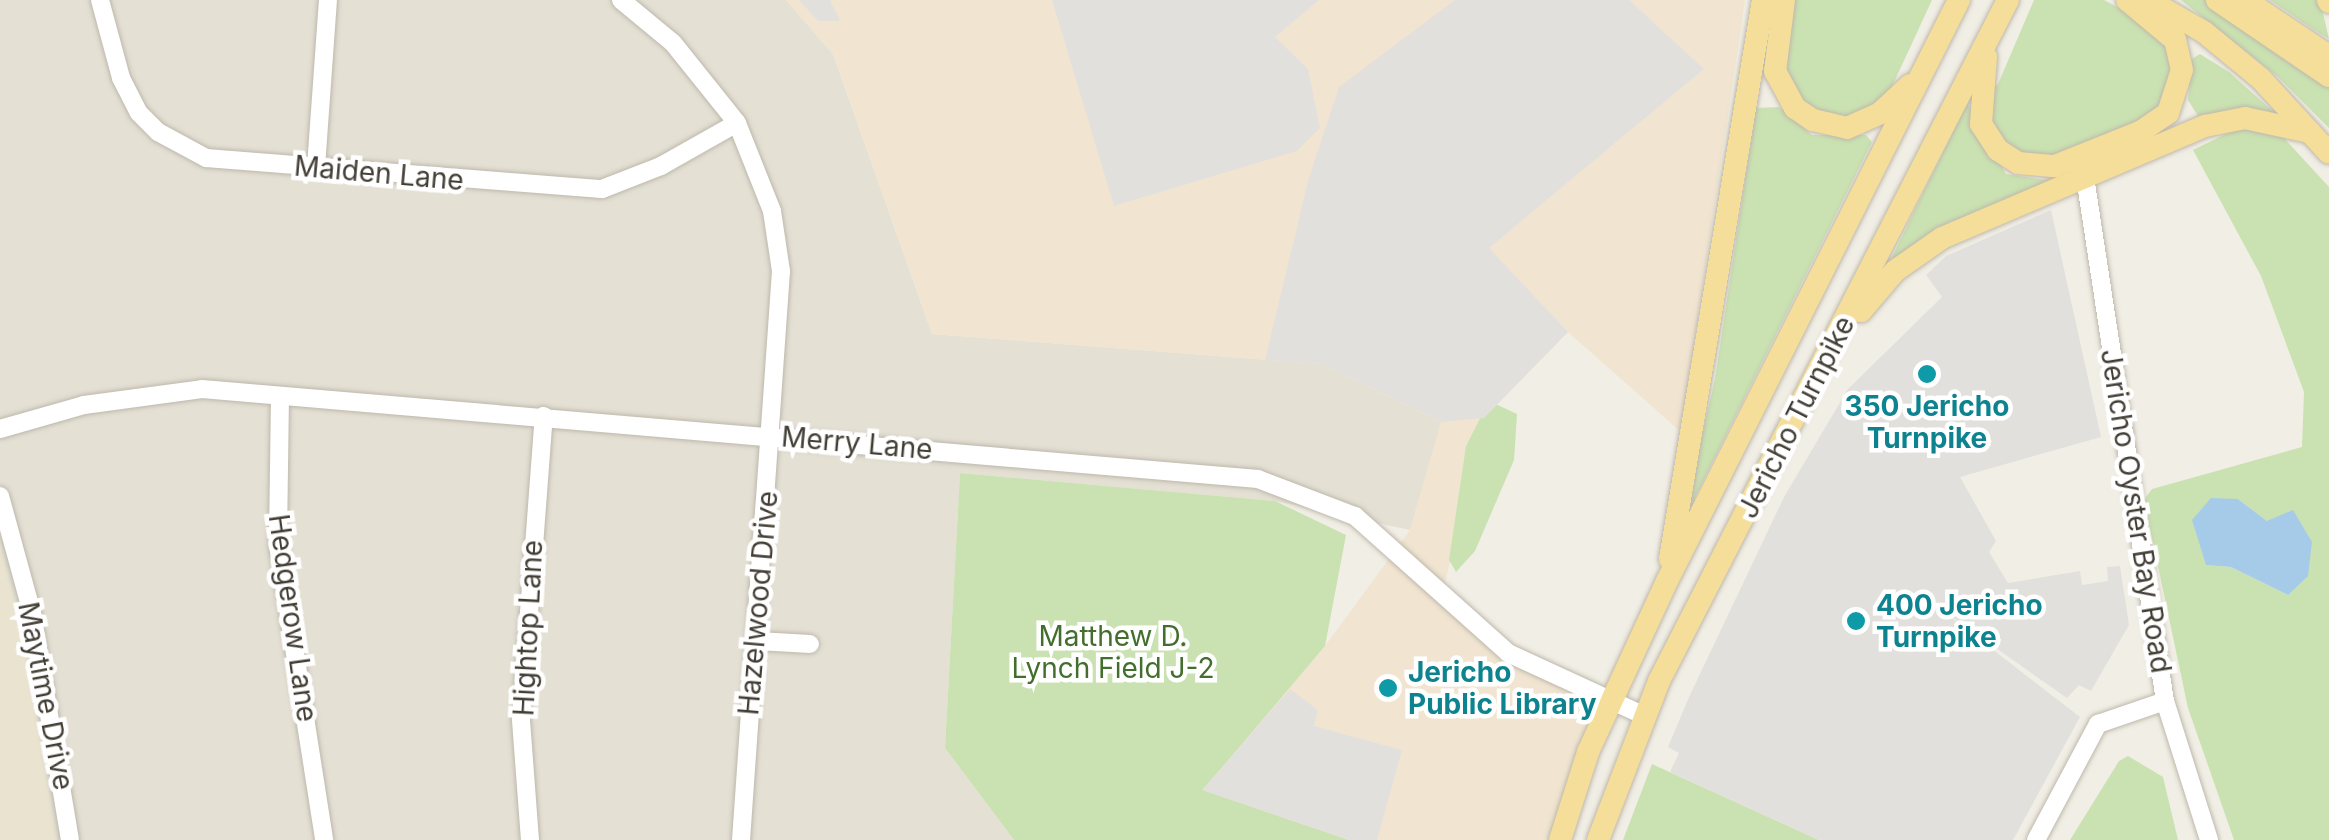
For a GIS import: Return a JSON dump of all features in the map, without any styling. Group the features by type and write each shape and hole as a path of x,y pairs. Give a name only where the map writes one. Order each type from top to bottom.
{"main road":[{"path":"1667,581 1764,0"},
{"path":"1784,0 1775,71 1794,108 1813,120 1847,128 1880,114 1924,72"},
{"name":"Jericho Turnpike","path":"1598,840 1645,716 2008,0"},
{"path":"1991,32 1978,104 1981,124 1998,150 2018,163 2055,166 2154,125 2181,87 2175,40 2126,0"},
{"path":"2148,0 2204,32 2329,153"},
{"path":"2217,0 2329,76"},
{"path":"2245,0 2329,56"},
{"name":"Jericho Turnpike","path":"1560,840 1611,700 1667,581 1957,4"},
{"path":"1836,340 1895,271 1942,238 2205,126 2245,118 2310,132"}],"street":[{"name":"Maiden Lane","path":"100,0 121,78 139,113 158,132 206,158 602,189 662,166 738,123"},
{"path":"316,167 328,0"},
{"name":"Hazelwood Drive","path":"621,0 673,43 738,123 772,211 781,271 741,840"},
{"name":"Jericho Oyster Bay Road","path":"2085,177 2165,701 2208,840"},
{"name":"Merry Lane","path":"0,429 137,394 202,390 1206,472 1282,485 1325,500 1378,532 1462,617 1520,662 1645,716"},
{"name":"Hedgerow Lane","path":"280,396 278,545 324,840"},
{"name":"Hightop Lane","path":"530,840 521,719 544,416"},
{"name":"Maytime Drive","path":"0,496 32,613 70,840"},
{"path":"758,640 810,644"},
{"path":"2036,840 2098,724 2165,701"}],"shaded area":[{"path":"0,0 786,0 833,54 932,334 1322,364 1442,422 1410,530 1275,501 960,473 945,748 1014,840 0,840"},
{"path":"786,0 1745,0 1681,432 1568,332 1484,418 1445,583 1472,616 1522,658 1601,689 1555,840 1349,840 1202,790 1325,646 1410,530 1441,422 1322,364 932,334 833,54"},
{"path":"799,0 830,0 840,21 818,21"},
{"path":"1052,0 1319,0 1275,37 1308,69 1320,128 1297,151 1114,206"},
{"path":"1455,0 1629,0 1704,69 1489,248 1568,332 1484,418 1442,422 1322,364 1265,360 1309,177 1339,87"},
{"path":"2051,210 2101,437 1960,477 1996,541 1989,552 2008,583 2080,571 2082,585 2108,581 2107,567 2120,566 2129,625 2091,691 2079,685 2067,698 1939,608 2080,717 2013,840 1819,840 1670,772 1679,753 1668,747 1689,697 1784,497 1848,389 1942,297 1926,275 1946,256"},
{"path":"0,546 27,651 56,840 0,840"},
{"path":"1290,689 1318,710 1314,726 1402,750 1377,840 1349,840 1202,790"}],"green space":[{"path":"1795,0 1932,0 1889,93 1851,118 1822,115 1798,98 1786,74"},
{"path":"2034,0 2104,0 2149,24 2164,37 2172,60 2163,105 2149,119 2051,159 2028,159 1992,131 1986,93 1998,84"},
{"path":"2181,0 2205,0 2329,86 2329,128 2278,77"},
{"path":"2270,0 2320,0 2329,39 2314,30"},
{"path":"2200,54 2229,72 2277,115 2201,121 2188,100 2192,59"},
{"path":"1967,103 2006,174 2052,181 1899,263 1892,257"},
{"path":"1779,107 1812,135 1866,135 1872,142 1692,503 1687,500 1715,379 1756,108"},
{"path":"2238,128 2284,138 2329,187 2329,840 2234,840 2188,708 2144,500 2152,489 2302,447 2304,392 2261,276 2193,150","holes":["2238,499 2267,521 2288,595 2231,567 2206,565"]},
{"path":"1489,401 1517,414 1514,460 1475,551 1456,572 1449,560 1466,446"},
{"name":"Matthew D. Lynch Field J-2","path":"960,473 1275,501 1346,535 1325,646 1203,790 1349,840 1014,840 945,748"},
{"path":"2128,756 2163,777 2178,840 2070,840 2119,761"},
{"path":"1652,764 1819,840 1623,840"}],"water":[{"path":"2211,498 2238,499 2267,521 2293,510 2312,542 2308,576 2288,595 2231,567 2206,565 2192,520"}],"place":[{"name":"350 Jericho Turnpike","path":"1927,374"},
{"name":"400 Jericho Turnpike","path":"1856,621"},
{"name":"Jericho Public Library","path":"1388,688"}]}
